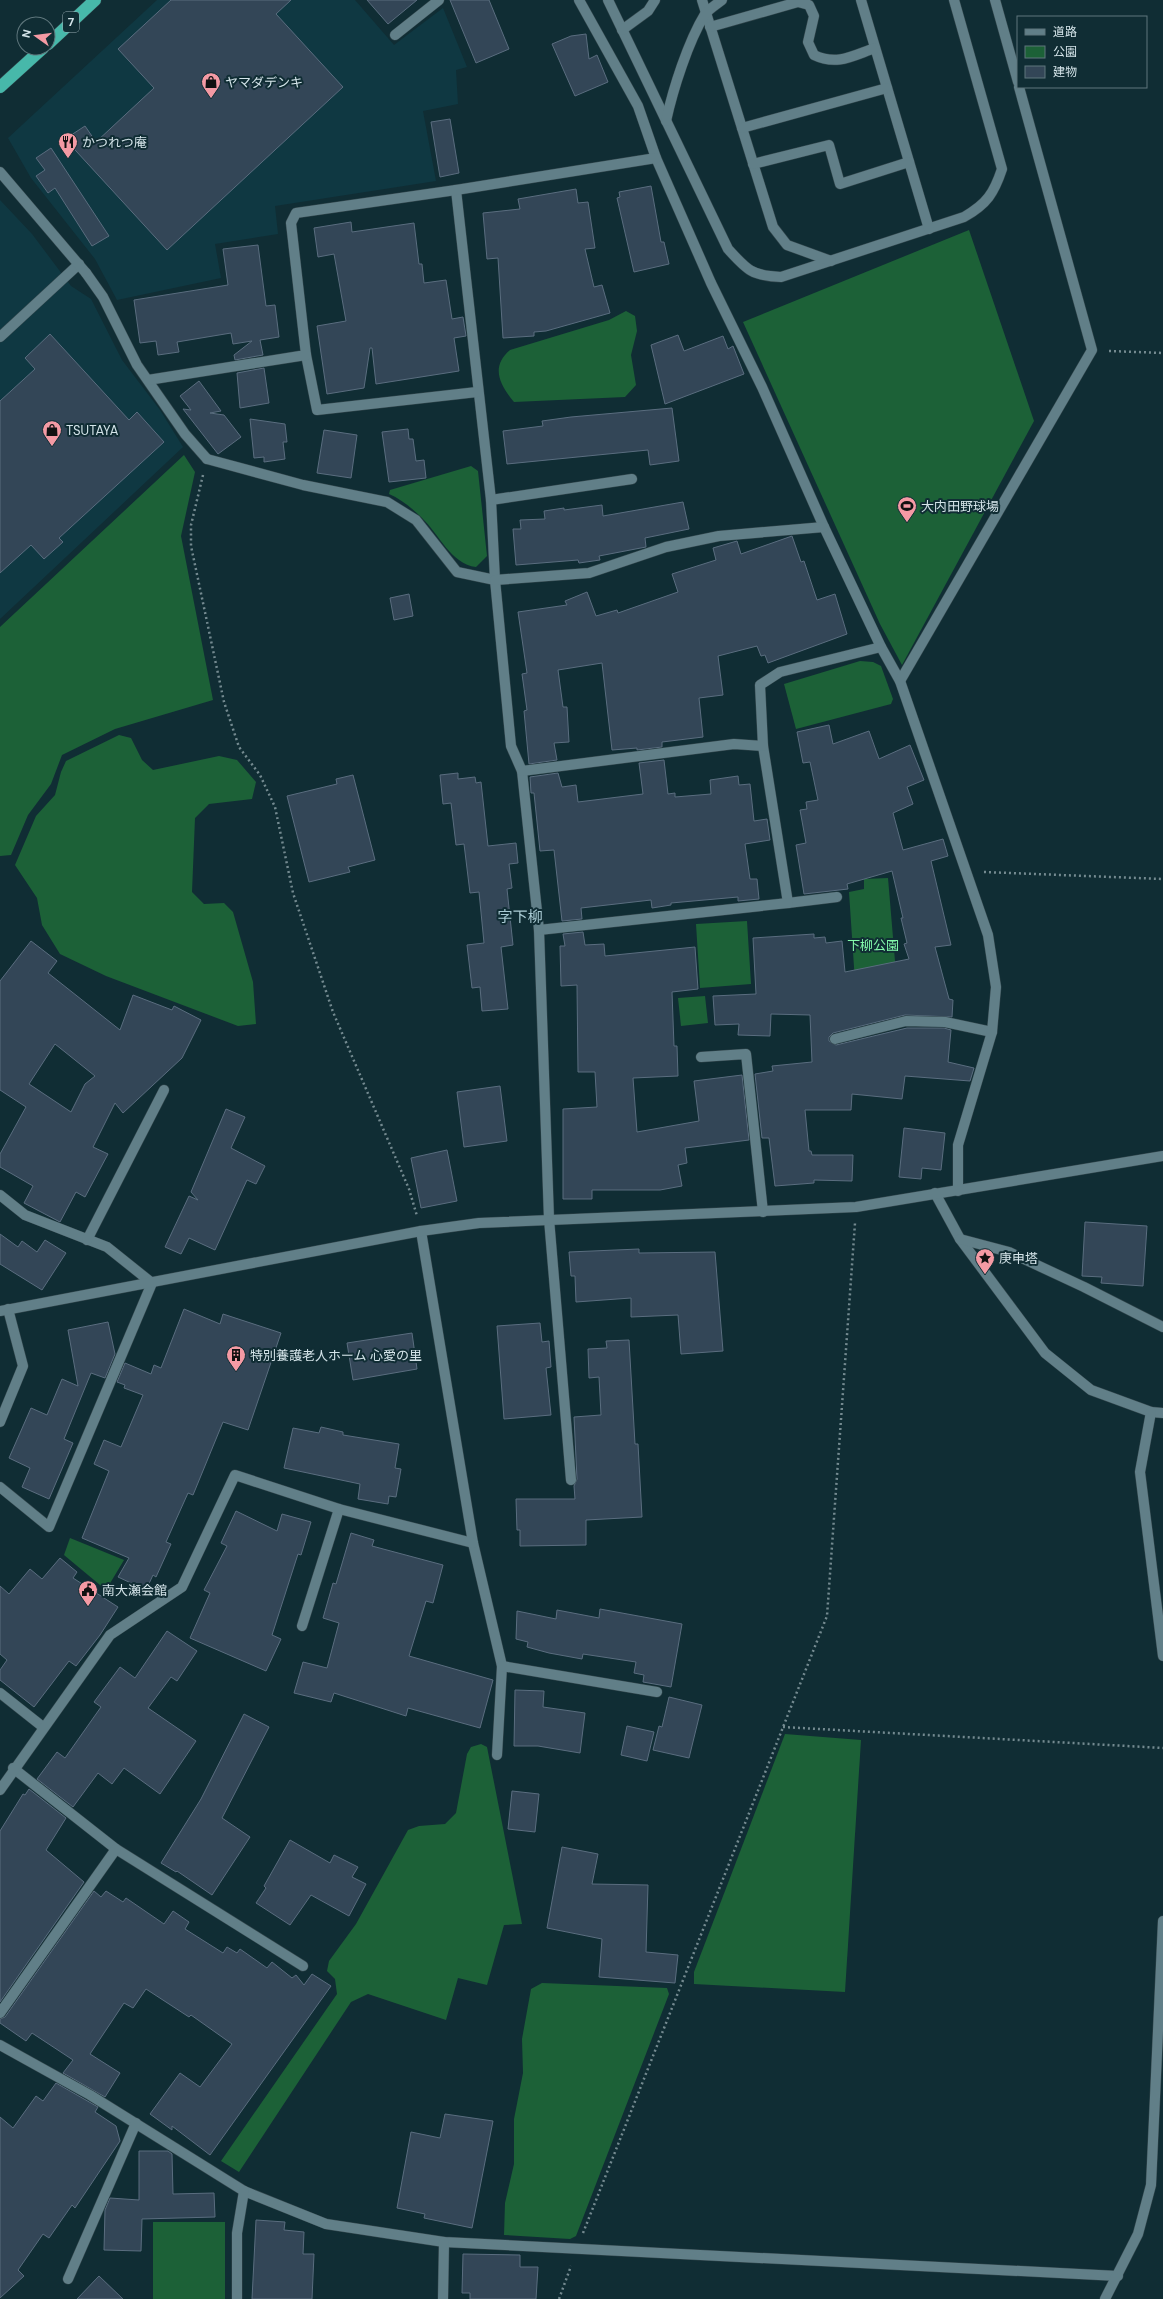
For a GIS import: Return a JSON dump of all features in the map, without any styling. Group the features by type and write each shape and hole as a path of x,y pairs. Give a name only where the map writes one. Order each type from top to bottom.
{"highway":[{"name":"7","path":"56,37 95,0"},
{"path":"0,87 34,56"}],"street":[{"path":"395,35 439,0"},
{"path":"579,0 638,106 656,158 711,283 762,387 824,528 881,647 900,681 988,935 996,987 992,1032 958,1145 958,1191"},
{"path":"608,0 728,249 744,267 762,277 781,277 831,261 964,217 983,206 996,187 1002,169 954,0"},
{"path":"622,30 648,11 655,0"},
{"path":"702,0 773,227 787,245 831,261"},
{"path":"666,121 671,99 682,66 706,13 722,0"},
{"path":"861,0 929,229"},
{"path":"995,0 1017,78"},
{"path":"710,26 798,2 809,5 814,16 808,42 814,55 825,61 836,62 875,48"},
{"path":"742,128 887,88"},
{"path":"900,681 1092,350 1019,88"},
{"path":"753,164 829,146 840,184 909,162"},
{"path":"477,392 317,410 306,355 291,223 296,213 456,190 656,158"},
{"path":"0,172 86,273 103,297 128,348 148,380 185,434 207,459 303,485 387,502 416,520 457,572 495,580 589,573 666,547 719,536 824,528"},
{"path":"456,190 477,392 491,500 495,580 511,746 522,771 539,930 549,1219 571,1480"},
{"path":"0,337 79,264"},
{"path":"148,380 306,355"},
{"path":"491,500 632,479"},
{"path":"788,903 763,746 760,685 780,672 881,647"},
{"path":"522,771 734,744 763,746"},
{"path":"539,930 837,897"},
{"path":"835,1039 906,1021 945,1022 992,1032"},
{"path":"701,1057 746,1054 763,1212"},
{"path":"87,1240 164,1090"},
{"path":"0,1422 23,1366 4,1310 421,1231 479,1223 856,1207 1163,1156"},
{"path":"935,1193 960,1239 1046,1353 1091,1390 1150,1412 1163,1413"},
{"path":"0,1195 25,1215 106,1247 152,1283"},
{"path":"421,1231 473,1543 502,1666 497,1755"},
{"path":"960,1239 1008,1252 1084,1287 1163,1327"},
{"path":"0,1487 49,1527 152,1283"},
{"path":"1150,1412 1140,1472 1163,1656"},
{"path":"0,1790 13,1768 110,1634 182,1587 235,1475 338,1509 473,1543"},
{"path":"302,1626 338,1509"},
{"path":"502,1666 656,1692"},
{"path":"0,1693 43,1727"},
{"path":"13,1768 116,1849 303,1966"},
{"path":"0,2012 116,1849"},
{"path":"1105,2299 1138,2234 1151,2185 1163,1921"},
{"path":"0,2045 136,2123 244,2191 326,2224 444,2242 1118,2276"},
{"path":"68,2279 136,2123"},
{"path":"237,2299 237,2233 244,2191"},
{"path":"443,2299 444,2242"}],"path":[{"path":"1092,350 1163,353"},
{"path":"207,459 191,525 191,546 224,702 239,747 260,775 275,807 293,893 333,1012 409,1189 421,1231"},
{"path":"967,871 1163,879"},
{"path":"558,2299 827,1616 856,1207"},
{"path":"783,1727 1163,1748"}],"shaded area":[{"path":"157,0 355,0 394,45 443,8 467,67 456,70 458,104 423,111 436,181 275,206 278,234 215,244 221,278 117,300 95,259 31,178 8,138"},
{"path":"0,200 32,234 71,286 91,299 122,360 160,410 183,447 0,619"}],"green space":[{"name":"大内田野球場","path":"969,230 1034,421 902,665 880,624 743,322"},
{"path":"626,311 635,316 637,331 631,355 636,385 625,397 514,402 509,396 501,383 499,369 500,363 504,356 510,350 609,320"},
{"path":"184,455 195,472 181,536 213,700 115,729 62,755 51,784 28,815 11,855 0,856 0,627"},
{"path":"471,466 478,471 487,556 476,567 467,565 459,560 411,508 389,494 390,490"},
{"path":"860,661 873,662 881,666 893,699 891,704 796,729 784,684"},
{"path":"119,735 131,738 142,760 153,770 219,756 237,760 256,782 252,799 209,804 195,818 192,892 204,904 224,903 233,912 253,982 256,1024 238,1026 106,976 60,954 42,925 37,898 15,865 36,816 55,795 61,772 66,761"},
{"name":"下柳公園","path":"888,878 896,973 855,982 849,892 864,889 864,879"},
{"path":"747,921 751,984 700,988 696,924"},
{"path":"705,996 708,1023 681,1026 678,998"},
{"path":"70,1538 124,1560 106,1590 64,1555"},
{"path":"785,1734 861,1740 845,1992 694,1984 694,1972"},
{"path":"481,1744 487,1747 522,1924 504,1925 487,1985 458,1978 446,2020 368,1994 351,2002 239,2172 221,2161 337,1994 335,1979 327,1971 329,1961 356,1924 408,1830 419,1826 445,1824 456,1813 467,1754 471,1747"},
{"path":"542,1983 667,1988 669,1994 576,2236 570,2239 504,2235 505,2203 514,2164 514,2119 523,2073 522,2039 531,1989"},
{"path":"153,2222 225,2222 225,2299 153,2299"}],"building":[{"path":"171,0 291,0 276,14 343,87 167,250 65,139 85,126 96,142 154,88 118,49"},
{"path":"367,0 417,0 388,24"},
{"path":"450,0 489,0 509,49 476,63"},
{"path":"586,34 589,59 597,55 608,82 575,96 552,44 571,36"},
{"path":"450,119 459,173 440,177 431,122"},
{"path":"51,148 109,236 92,246 55,188 48,193 36,176 45,170 36,158"},
{"path":"651,186 661,242 664,242 669,264 634,272 617,198 620,197 619,192"},
{"path":"576,189 578,203 588,202 595,248 585,249 594,287 602,285 610,313 546,331 534,332 534,336 503,338 498,258 487,259 483,213 520,209 518,199"},
{"path":"351,222 352,232 414,223 419,264 422,264 424,283 446,280 452,319 463,317 466,336 454,338 459,371 376,384 372,348 370,348 364,388 327,394 317,326 346,321 334,254 318,257 314,228"},
{"path":"258,245 266,306 275,305 279,337 260,340 263,355 235,360 234,355 252,341 233,344 231,333 177,342 179,352 158,355 156,341 140,343 134,300 228,285 223,249"},
{"path":"50,334 129,420 137,412 164,442 59,538 63,542 44,559 31,545 0,573 0,401 35,369 25,358"},
{"path":"678,335 684,351 723,336 728,349 733,346 744,374 665,404 651,345"},
{"path":"264,368 269,403 240,408 237,373"},
{"path":"199,381 221,411 210,413 224,415 241,437 218,454 183,409 191,410 180,396"},
{"path":"672,408 679,461 650,465 648,450 507,464 503,431 543,426 542,421 571,417"},
{"path":"250,419 285,424 287,442 283,442 285,459 264,462 264,457 254,458"},
{"path":"408,429 409,439 413,439 416,461 424,460 426,478 389,482 382,432"},
{"path":"324,430 357,435 351,478 317,473"},
{"path":"683,502 689,529 645,538 646,547 599,556 600,560 579,563 578,560 516,565 513,529 521,529 520,520 545,519 544,511 564,508 564,510 602,505 603,516"},
{"path":"792,536 801,562 804,561 817,600 835,594 847,634 768,663 765,655 761,656 757,646 718,656 723,695 699,698 703,737 662,742 662,747 637,750 637,748 612,750 602,663 558,670 563,707 567,707 569,742 554,743 557,760 529,764 524,711 527,710 522,674 527,673 518,612 567,605 565,601 587,592 596,616 617,610 618,613 678,592 672,574 716,560 713,548 737,541 741,554"},
{"path":"409,594 413,616 394,620 390,598"},
{"path":"829,725 833,744 869,731 879,759 910,745 924,780 907,787 913,804 893,813 903,850 943,839 948,856 931,861 951,945 935,947 949,999 953,1000 952,1017 905,1015 833,1033 829,1037 829,1041 836,1045 907,1028 944,1028 951,1030 948,1062 974,1068 970,1081 905,1076 902,1099 852,1094 851,1110 805,1110 809,1151 811,1151 812,1155 853,1155 852,1181 814,1180 814,1183 775,1186 769,1138 762,1138 755,1074 773,1071 772,1066 812,1062 810,1015 771,1014 770,1036 738,1035 739,1024 715,1025 713,996 756,994 753,938 814,934 814,938 825,937 826,943 842,941 845,972 909,959 904,944 907,943 901,918 903,918 892,871 847,884 848,889 804,894 796,845 806,843 800,810 807,809 806,802 818,800 810,762 803,763 797,732"},
{"path":"664,760 668,794 675,793 675,797 711,794 710,780 738,776 739,785 750,784 754,821 767,819 770,840 745,844 750,879 757,879 759,899 738,901 738,897 671,903 671,905 652,908 651,900 581,908 582,919 562,921 554,850 540,851 534,793 531,793 530,777 558,773 562,787 576,785 578,802 643,794 639,763"},
{"path":"458,773 458,779 475,777 476,783 481,782 488,846 516,843 518,863 509,864 512,888 507,889 513,945 501,947 508,1009 482,1011 480,987 472,988 467,945 484,943 479,892 470,893 464,844 456,845 451,803 443,804 440,775"},
{"path":"353,775 375,860 348,867 350,872 309,882 287,796 337,784 336,779"},
{"path":"583,932 585,945 604,944 605,956 695,947 698,989 672,992 674,1046 677,1046 678,1076 633,1078 637,1132 699,1121 694,1081 742,1075 749,1140 685,1148 687,1163 678,1165 682,1186 660,1190 592,1190 592,1199 563,1199 563,1109 597,1107 595,1072 578,1072 577,985 561,986 560,946 565,946 563,934"},
{"path":"31,941 57,961 48,973 120,1030 133,995 172,1010 174,1006 201,1020 182,1058 123,1113 115,1103 93,1147 108,1154 85,1197 76,1192 60,1222 24,1203 33,1186 0,1167 0,1154 26,1107 0,1090 0,981","holes":["55,1044 95,1076 85,1084 71,1112 29,1084"]},
{"path":"500,1086 507,1141 464,1147 457,1092"},
{"path":"226,1109 245,1117 231,1148 265,1166 256,1184 247,1180 215,1250 189,1238 181,1254 165,1247 189,1196 198,1200 191,1192"},
{"path":"904,1128 945,1133 941,1170 922,1168 921,1179 899,1177"},
{"path":"447,1150 457,1201 421,1208 411,1158"},
{"path":"1085,1222 1147,1226 1143,1286 1101,1283 1102,1277 1082,1276"},
{"path":"0,1234 18,1247 22,1241 37,1252 45,1240 66,1253 42,1290 0,1264"},
{"path":"639,1249 639,1253 715,1252 723,1351 681,1354 678,1315 631,1317 631,1298 576,1302 575,1276 571,1276 569,1252"},
{"path":"184,1309 220,1324 223,1314 281,1333 248,1430 223,1422 193,1495 188,1493 166,1542 171,1544 156,1577 153,1575 146,1590 118,1577 129,1558 82,1538 109,1471 94,1464 104,1440 121,1447 143,1395 124,1388 125,1385 117,1382 125,1363 151,1374 154,1365 161,1368"},
{"path":"108,1322 115,1354 105,1378 91,1373 64,1439 73,1443 49,1499 22,1487 30,1468 9,1458 31,1408 47,1415 62,1379 78,1386 68,1330"},
{"path":"540,1323 542,1342 549,1341 551,1367 546,1368 551,1415 504,1419 497,1326"},
{"path":"412,1333 417,1369 353,1380 347,1343"},
{"path":"629,1340 635,1444 638,1444 642,1517 586,1520 586,1545 520,1546 520,1530 517,1530 516,1499 575,1499 574,1486 577,1479 574,1417 601,1415 599,1377 589,1378 588,1349 607,1348 606,1341"},
{"path":"321,1427 343,1432 343,1435 399,1444 395,1468 401,1469 396,1497 389,1496 388,1504 358,1499 360,1484 284,1468 293,1428 319,1433"},
{"path":"236,1511 277,1531 282,1514 311,1522 301,1555 298,1554 272,1635 281,1639 266,1671 190,1638 210,1593 204,1590 227,1546 221,1543"},
{"path":"351,1533 374,1540 372,1546 443,1565 433,1603 426,1601 409,1656 493,1680 480,1728 408,1708 406,1716 334,1693 331,1702 294,1693 303,1662 327,1668 339,1623 323,1618 333,1583 336,1584"},
{"path":"60,1558 77,1572 73,1578 118,1607 100,1635 76,1666 69,1661 34,1707 0,1680 0,1670 7,1660 0,1654 0,1586 9,1594 30,1569 42,1579"},
{"path":"600,1609 682,1624 671,1687 643,1682 644,1675 634,1673 636,1662 583,1654 582,1659 549,1653 527,1647 528,1642 516,1639 517,1611 556,1619 557,1610 599,1618"},
{"path":"167,1631 197,1651 177,1681 171,1677 148,1708 196,1741 160,1794 124,1768 112,1784 98,1773 73,1807 37,1779 57,1752 65,1758 101,1707 94,1702 120,1667 135,1678"},
{"path":"515,1690 544,1691 543,1707 585,1713 580,1753 538,1746 514,1746"},
{"path":"669,1697 702,1705 689,1758 653,1750 659,1726 662,1727"},
{"path":"244,1714 269,1727 222,1818 250,1837 212,1895 177,1871 176,1872 161,1863 201,1799"},
{"path":"627,1726 654,1732 647,1761 621,1755"},
{"path":"29,1789 66,1818 46,1850 84,1882 0,2002 0,1831 23,1794 25,1795"},
{"path":"512,1791 539,1794 535,1832 508,1829"},
{"path":"290,1840 330,1863 334,1855 358,1867 352,1877 366,1884 349,1916 311,1895 290,1925 256,1903 266,1888 264,1886"},
{"path":"562,1847 598,1854 592,1884 648,1885 646,1952 678,1955 675,1983 599,1977 602,1939 547,1928"},
{"path":"94,1891 101,1897 106,1891 123,1902 126,1898 164,1924 173,1911 189,1922 185,1929 223,1953 227,1947 237,1953 240,1949 267,1968 272,1962 292,1978 296,1975 304,1985 312,1974 331,1986 210,2155 172,2126 172,2130 150,2114 180,2073 200,2087 232,2044 191,2015 189,2017 146,1989 133,2008 124,2003 90,2054 120,2073 105,2097 63,2073 73,2060 32,2033 26,2041 0,2023 0,2019 5,2017"},
{"path":"56,2083 98,2107 95,2112 116,2126 120,2141 75,2208 72,2205 49,2238 43,2234 18,2270 24,2276 0,2298 0,2117 13,2128 36,2096 43,2101"},
{"path":"445,2114 493,2121 472,2228 424,2218 425,2214 397,2208 411,2132 440,2138"},
{"path":"139,2151 168,2151 172,2154 173,2194 214,2193 215,2217 142,2219 141,2251 104,2250 105,2210 110,2198 139,2200"},
{"path":"256,2220 285,2222 284,2230 304,2232 303,2254 314,2254 312,2299 252,2299"},
{"path":"463,2254 520,2255 520,2267 538,2267 536,2299 470,2299 470,2293 462,2293"},
{"path":"99,2276 123,2299 77,2299"}],"place":[{"name":"ヤマダデンキ","path":"211,99"},
{"name":"かつれつ庵","path":"68,159"},
{"name":"TSUTAYA","path":"52,447"},
{"name":"大内田野球場","path":"907,523"},
{"name":"庚申塔","path":"985,1275"},
{"name":"特別養護老人ホーム 心愛の里","path":"236,1372"},
{"name":"南大瀬会館","path":"88,1607"}],"district":[{"name":"字下柳","path":"520,917"}]}
